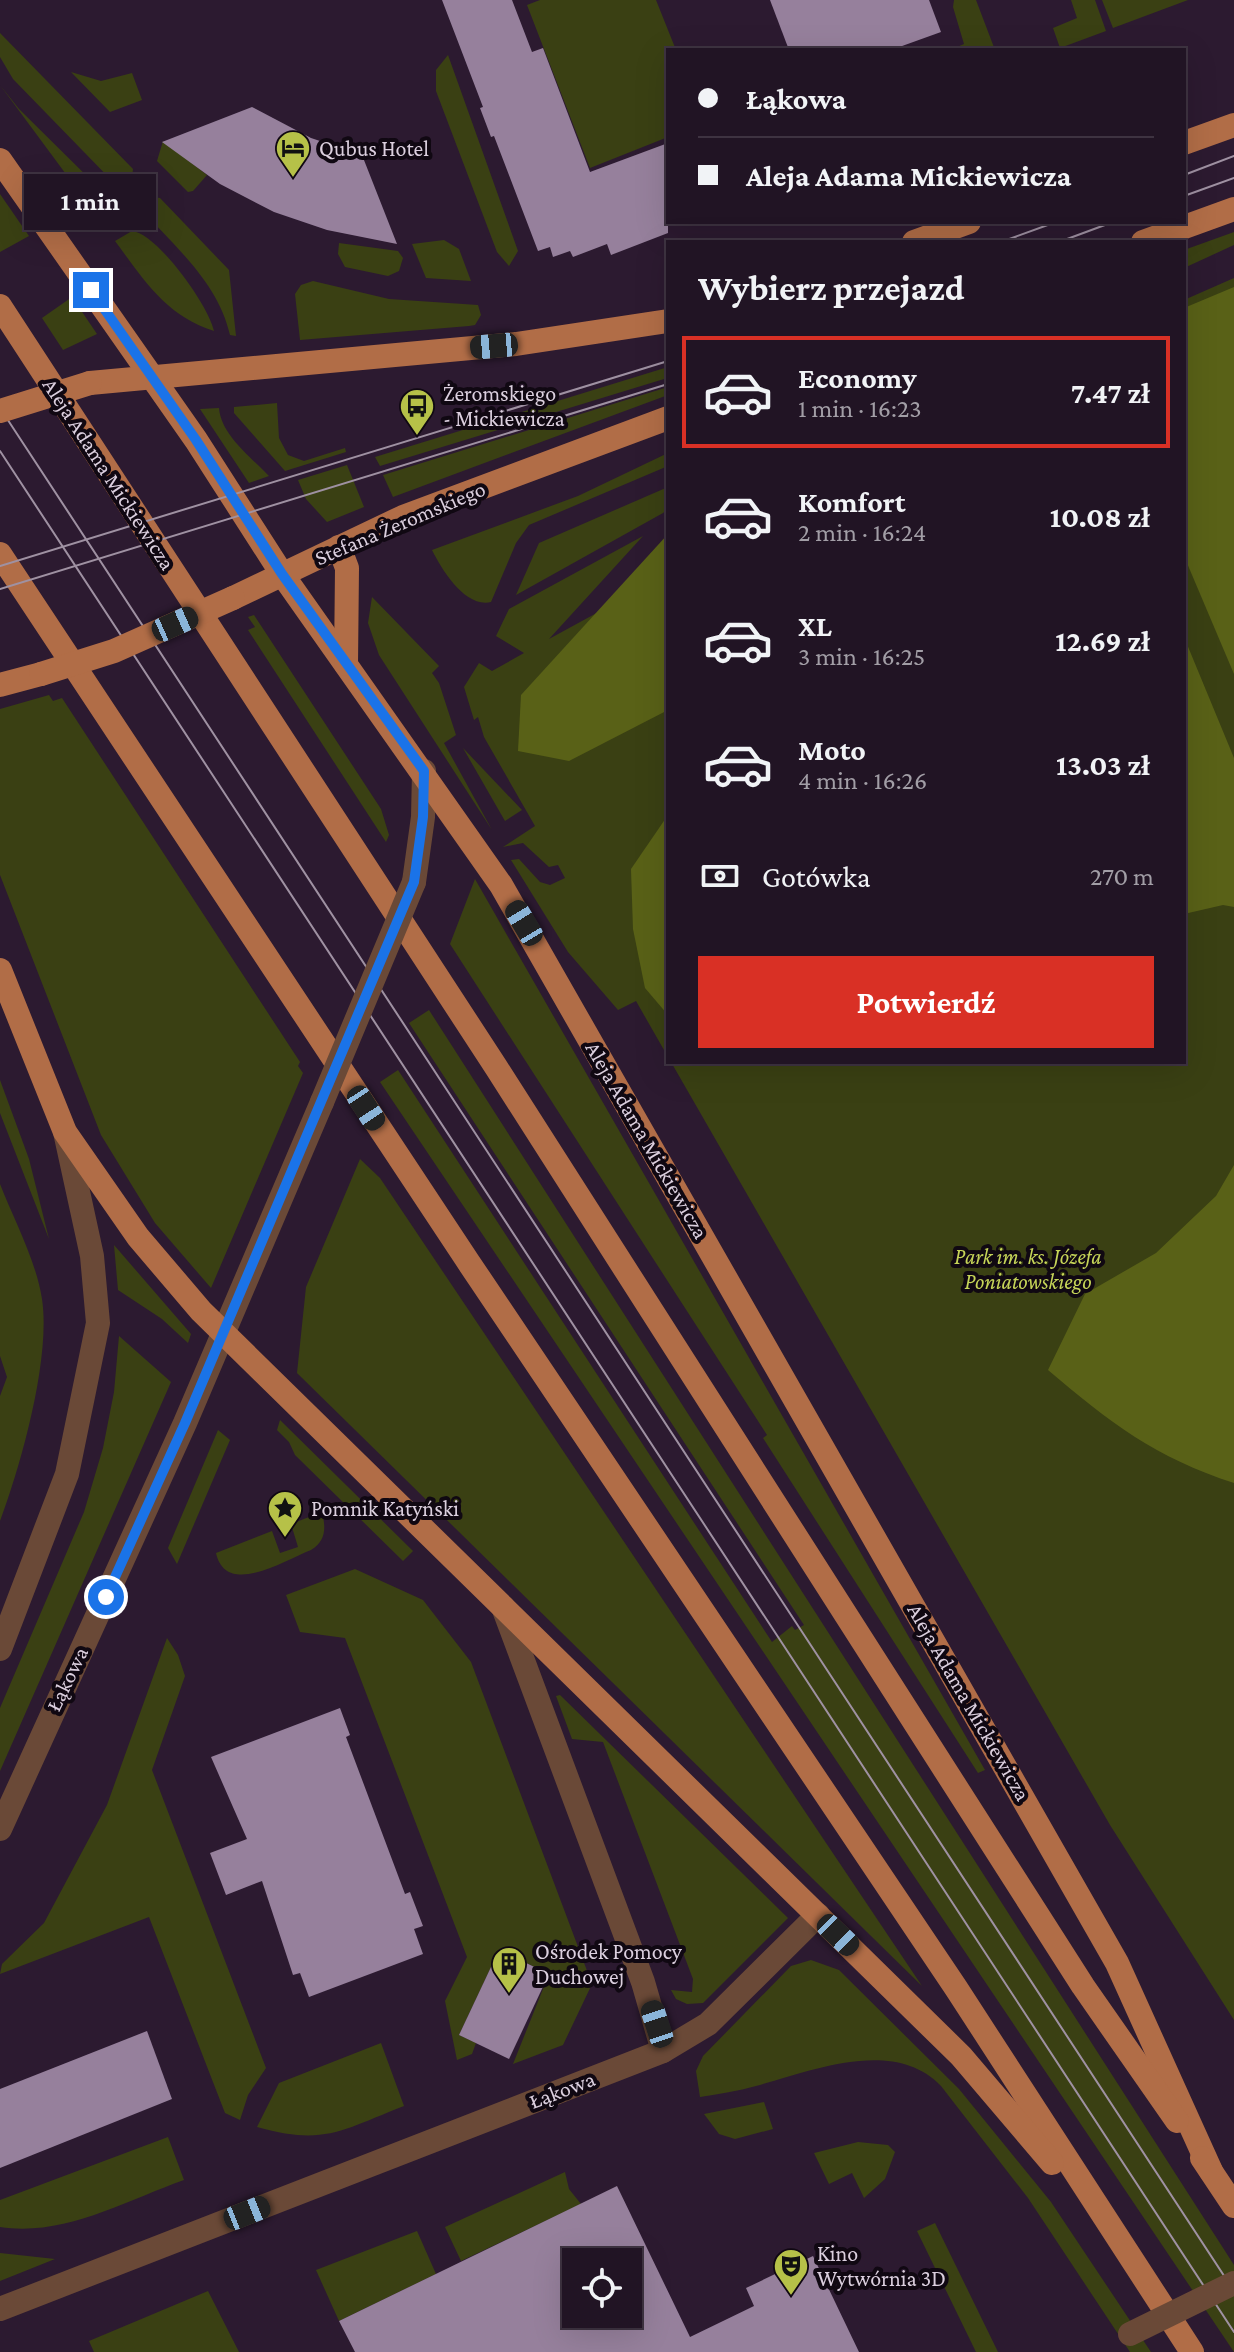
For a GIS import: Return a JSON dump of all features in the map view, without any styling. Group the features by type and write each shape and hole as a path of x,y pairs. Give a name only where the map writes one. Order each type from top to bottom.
{"main road":[{"path":"1186,142 1234,125"},
{"name":"Aleja Adama Mickiewicza","path":"0,160 150,375 282,574 479,850 528,931 1110,1950 1211,2171"},
{"path":"1149,240 1234,209"},
{"path":"920,240 964,224"},
{"name":"Aleja Adama Mickiewicza","path":"0,306 487,1054 1083,1986 1234,2206"},
{"path":"0,411 90,383 150,375 516,344 666,321"},
{"name":"Stefana Żeromskiego","path":"0,685 114,651 403,517 666,419"},
{"path":"339,547 347,568 346,664"},
{"path":"0,554 469,1263 956,1988 1192,2352"},
{"path":"0,970 65,1132 138,1237 201,1311 961,2056 1111,2231"}],"street":[{"name":"Łąkowa","path":"0,1829 224,1332 414,882 423,817 424,771"},
{"path":"0,1649 67,1474 98,1323 92,1256 65,1132"},
{"path":"503,1607 643,1982 663,2051"},
{"name":"Łąkowa","path":"0,2309 663,2051 708,2024 818,1915"},
{"path":"1130,2334 1234,2283"}],"green space":[{"path":"540,0 656,0 675,48 666,48 666,138 590,168 527,5"},
{"path":"954,0 976,0 994,48 955,48 964,44 953,7"},
{"path":"1071,0 1095,0 1106,31 1060,48 1053,28 1077,18"},
{"path":"1102,0 1188,0 1113,28"},
{"path":"0,33 133,169 132,178 118,187 13,79 0,57"},
{"path":"448,55 518,251 509,266 497,252 436,91 436,70"},
{"path":"71,72 101,81 132,73 142,100 110,112"},
{"path":"0,85 19,109 107,196 91,208"},
{"path":"163,141 207,175 193,191 188,192 157,161"},
{"path":"0,194 29,236 0,252"},
{"path":"152,197 160,198 229,270 236,336 230,335 216,298 205,281 139,207"},
{"path":"132,231 155,244 168,257 203,305 214,331 182,316 146,283 115,241"},
{"path":"1234,232 1234,245 1186,267 1186,249"},
{"path":"444,240 459,249 471,281 426,278 412,244"},
{"path":"339,243 398,251 403,258 399,271 388,276 345,267 338,254"},
{"name":"Park im. ks. Józefa Poniatowskiego","path":"1234,278 1234,2020 1110,1825 672,1064 1186,1064 1186,299"},
{"path":"313,281 389,299 478,305 481,315 475,325 469,326 300,340 295,294 301,285"},
{"path":"1234,287 1234,674 1186,561 1186,307"},
{"path":"72,297 97,334 63,350 42,318"},
{"path":"666,368 666,379 380,466 375,457"},
{"path":"666,388 666,396 393,497 383,475"},
{"path":"277,403 279,438 288,455 304,461 345,448 346,452 285,471 234,413 234,407"},
{"path":"219,408 231,436 269,476 249,483 200,409"},
{"path":"666,454 666,467 529,525 516,543 491,602 472,599 456,586 432,550 578,496"},
{"path":"347,465 364,507 327,522 306,499 298,480"},
{"path":"666,488 666,510 663,513 516,595 539,543"},
{"path":"643,536 549,639 666,575 666,1054 636,1001 618,1010 568,952 511,860 519,859 540,882 550,885 565,878 558,865 549,867 523,843 503,847 535,826 484,737 478,717 474,720 464,687 479,663 492,671 524,653 496,636 509,609"},
{"path":"666,536 666,711 569,761 518,751 521,695"},
{"path":"372,597 439,666 432,673 439,683 456,735 444,743 492,830 379,655 368,623"},
{"path":"254,615 381,809 389,835 386,842 248,630 255,627 248,617"},
{"path":"1186,642 1234,758 1234,907 1223,905 1186,914"},
{"path":"49,695 53,701 62,698 300,1062 298,1066 303,1073 211,1288 155,1223 101,1135 0,875 0,709"},
{"path":"463,748 522,810 505,821"},
{"path":"666,818 666,1013 645,988 633,929 631,869"},
{"path":"475,879 985,1770 978,1773 763,1438 767,1435 450,944"},
{"path":"429,1010 1234,2265 1234,2352 380,1082 398,1070 772,1642 792,1626 795,1630 804,1625 409,1023"},
{"path":"0,1080 29,1159 49,1239 0,1113"},
{"path":"360,1159 380,1178 922,1986 297,1373 306,1287"},
{"path":"1234,1165 1234,1483 1181,1462 1135,1437 1048,1370 1085,1294 1156,1253 1216,1196"},
{"path":"0,1184 35,1270 44,1323 32,1411 0,1521 0,1396 7,1377 0,1356"},
{"path":"114,1245 191,1334 188,1343 162,1319 118,1290"},
{"path":"119,1336 171,1382 0,1771 0,1708 84,1512 103,1448 114,1392"},
{"path":"280,1420 413,1551 403,1561 295,1455 289,1442 277,1430"},
{"path":"218,1430 230,1440 177,1564 168,1548"},
{"path":"322,1512 324,1534 320,1543 272,1567 258,1572 231,1573 222,1566 216,1553 272,1531 280,1553 298,1547 291,1524"},
{"path":"355,1569 423,1600 471,1662 592,1984 563,2045 513,2064 549,1974 499,1950 459,2035 476,2043 472,2054 457,2060 445,2001 467,1957 345,1638 300,1632 286,1595"},
{"path":"167,1638 178,1655 185,1676 152,1770 266,2068 248,2095 240,2120 225,2113 149,1917 0,1974 2,1964 44,1923 107,1805"},
{"path":"560,1695 788,1918 703,2003 687,2004 676,1999 671,1990 692,1992 693,1979 603,1742 572,1739 556,1696"},
{"path":"811,1960 839,1970 959,2089 1051,2202 1151,2352 1130,2352 1028,2198 941,2086 921,2071 899,2063 875,2060 850,2062 700,2097 696,2071 703,2056 791,1966"},
{"path":"381,2043 404,2106 333,2133 300,2135 257,2127 279,2083"},
{"path":"764,2102 773,2129 735,2139 719,2134 704,2114"},
{"path":"168,2137 184,2180 70,2222 24,2229 0,2227 0,2200"},
{"path":"858,2142 888,2145 895,2152 885,2179 864,2198 852,2173 829,2184 814,2153"},
{"path":"565,2172 569,2189 581,2204 461,2261 445,2227"},
{"path":"935,2223 998,2352 976,2352 917,2231"},
{"path":"417,2231 436,2274 339,2321 316,2270"},
{"path":"0,2253 55,2259 0,2281"},
{"path":"208,2291 239,2352 94,2352 89,2341"}],"building":[{"path":"442,0 512,0 532,52 543,48 590,172 666,144 668,233 611,255 607,244 573,257 570,251 553,257 550,247 538,251 494,136 491,137 480,108 483,107"},
{"path":"770,0 929,0 941,32 897,48 788,48"},
{"name":"Qubus Hotel","path":"252,107 311,138 362,155 397,244 327,230 274,212 220,184 162,142"},
{"path":"340,1708 350,1735 346,1737 405,1894 410,1892 423,1926 414,1929 423,1954 309,1997 300,1973 293,1975 262,1881 226,1895 210,1853 247,1839 211,1757"},
{"name":"Ośrodek Pomocy Duchowej","path":"499,1950 549,1974 509,2059 459,2035"},
{"path":"147,2031 172,2099 0,2168 0,2089"},
{"path":"617,2186 690,2337 754,2306 746,2288 813,2256 859,2352 355,2352 339,2321"}],"tram line":[{"path":"1186,174 1234,156"},
{"path":"1186,195 1234,178"},
{"path":"1006,240 1050,224"},
{"path":"1064,240 1108,224"},
{"path":"0,566 666,362"},
{"path":"0,589 666,385"},
{"path":"0,408 1234,2291"},
{"path":"0,451 1234,2332"}],"place":[{"name":"Qubus Hotel","path":"293,179"},
{"name":"Żeromskiego - Mickiewicza","path":"417,437"},
{"name":"Pomnik Katyński","path":"285,1539"},
{"name":"Ośrodek Pomocy Duchowej","path":"509,1995"},
{"name":"Kino Wytwórnia 3D","path":"791,2297"}],"route":[{"path":"91,290 196,440 282,574 424,771 423,817 414,882 185,1423 106,1597"}]}
